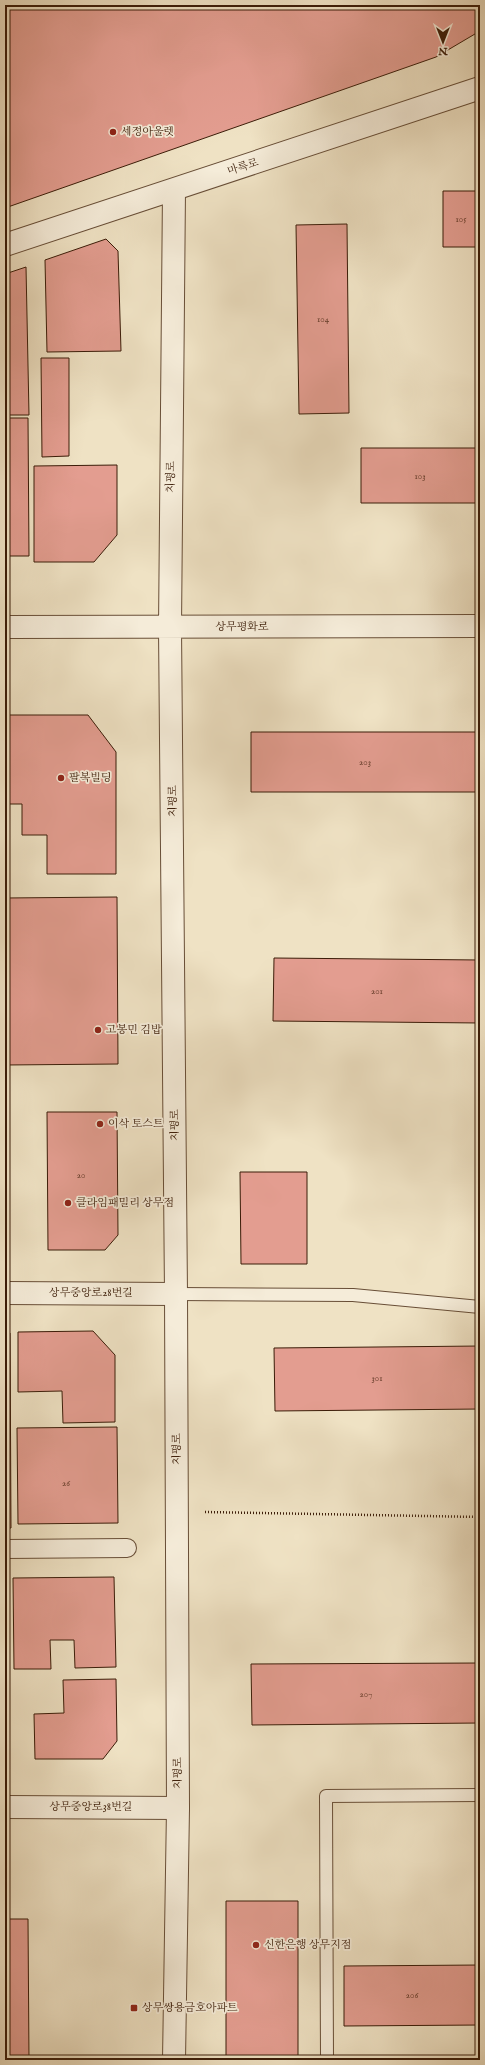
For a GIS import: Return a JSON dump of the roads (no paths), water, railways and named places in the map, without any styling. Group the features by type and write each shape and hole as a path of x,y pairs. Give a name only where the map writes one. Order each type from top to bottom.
{"street":[{"name":"마륵로","path":"5,245 480,88"},
{"name":"치평로","path":"174,190 170,628 176,1294 178,1808 174,2060"},
{"name":"상무평화로","path":"5,627 170,628 480,626"},
{"name":"상무중앙로28번길","path":"5,1293 176,1294"},
{"path":"5,1549 127,1548"},
{"name":"상무중앙로38번길","path":"5,1807 178,1808"}],"lane":[{"path":"176,1294 353,1295 480,1307"},
{"path":"327,2060 326,1796 480,1795"}],"place":[{"name":"세정아울렛","path":"113,132"},
{"name":"팔복빌딩","path":"61,778"},
{"name":"고봉민 김밥","path":"98,1030"},
{"name":"이삭 토스트","path":"100,1124"},
{"name":"클라임패밀리 상무점","path":"68,1203"},
{"name":"신한은행 상무지점","path":"256,1945"},
{"name":"상무쌍용금호아파트","path":"134,2008"}]}
